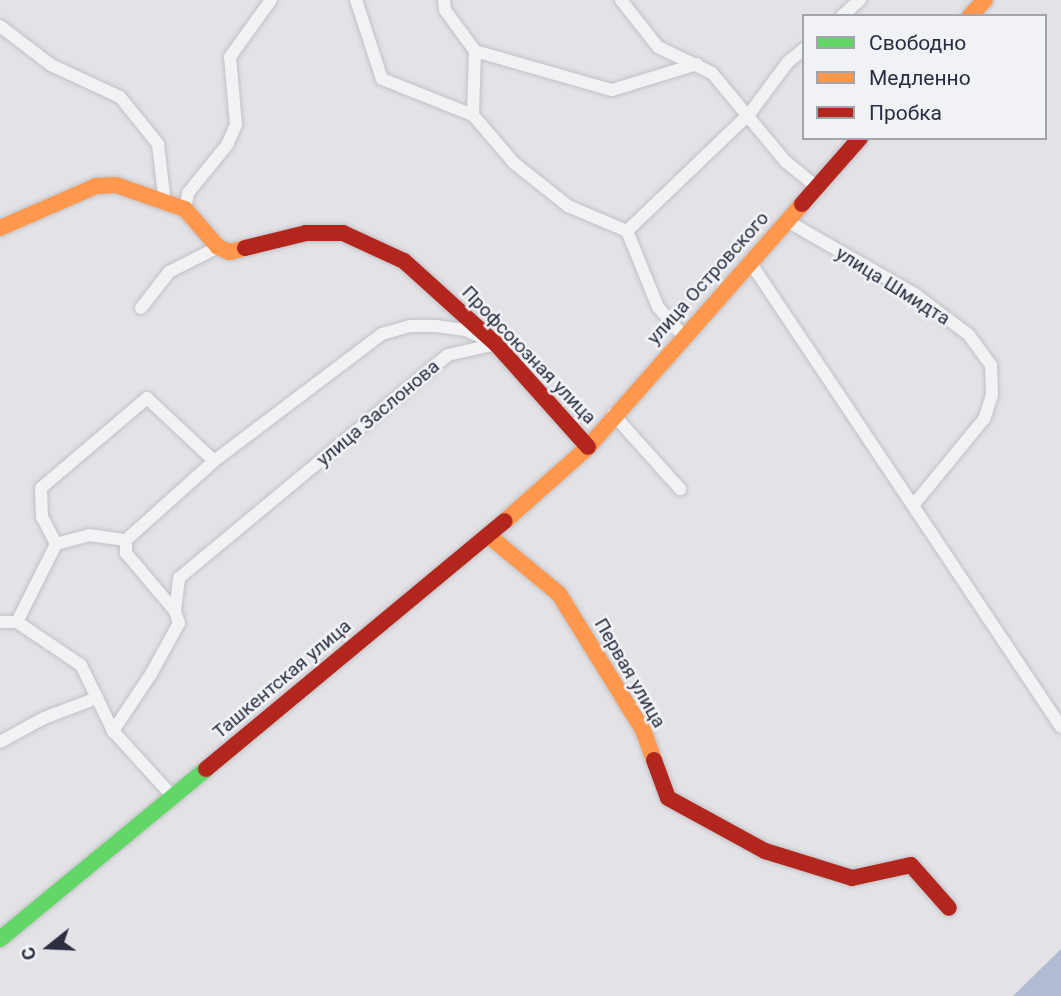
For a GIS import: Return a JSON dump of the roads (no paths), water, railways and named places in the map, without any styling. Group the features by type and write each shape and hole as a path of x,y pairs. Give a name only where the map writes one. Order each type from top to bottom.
{"street":[{"path":"185,209 188,194 227,145 236,125 230,57 271,0"},
{"path":"356,0 383,79 473,115 513,163 568,205 627,232 658,307 683,335"},
{"path":"444,0 445,10 475,51 612,90 697,64"},
{"path":"621,0 657,47 712,73 750,113 786,162 817,187"},
{"path":"844,14 860,0"},
{"path":"972,14 985,0"},
{"path":"0,26 51,65 120,97 158,144 165,204"},
{"path":"473,115 475,51"},
{"path":"627,232 750,113 788,62 802,51"},
{"name":"улица Островского","path":"588,447 613,414 858,140"},
{"path":"0,228 96,186 116,185 185,209 218,247 169,272 141,308"},
{"name":"улица Шмидта","path":"787,221 916,295 968,335 991,365 992,395 984,419 915,503"},
{"name":"Профсоюзная улица","path":"218,247 230,252 320,231 343,233 404,261 496,344 588,447"},
{"path":"751,262 915,503 1061,727"},
{"path":"175,611 126,553 126,540 214,461 383,334 410,326 436,326 466,330 496,344"},
{"name":"улица Заслонова","path":"113,731 174,637 178,623 175,611 179,578 448,355 496,344"},
{"path":"56,544 42,517 41,488 147,398 214,461"},
{"path":"613,414 680,489"},
{"name":"Ташкентская улица","path":"0,939 489,536 588,447"},
{"path":"56,544 89,536 126,540"},
{"name":"Первая улица","path":"489,536 559,594 643,730 668,798 765,851 852,877 911,865 948,908"},
{"path":"18,622 56,544"},
{"path":"0,622 18,622 81,665 113,731 173,797"},
{"path":"0,742 44,718 97,698"}],"water":[{"path":"1061,949 1061,996 1013,996"}]}
